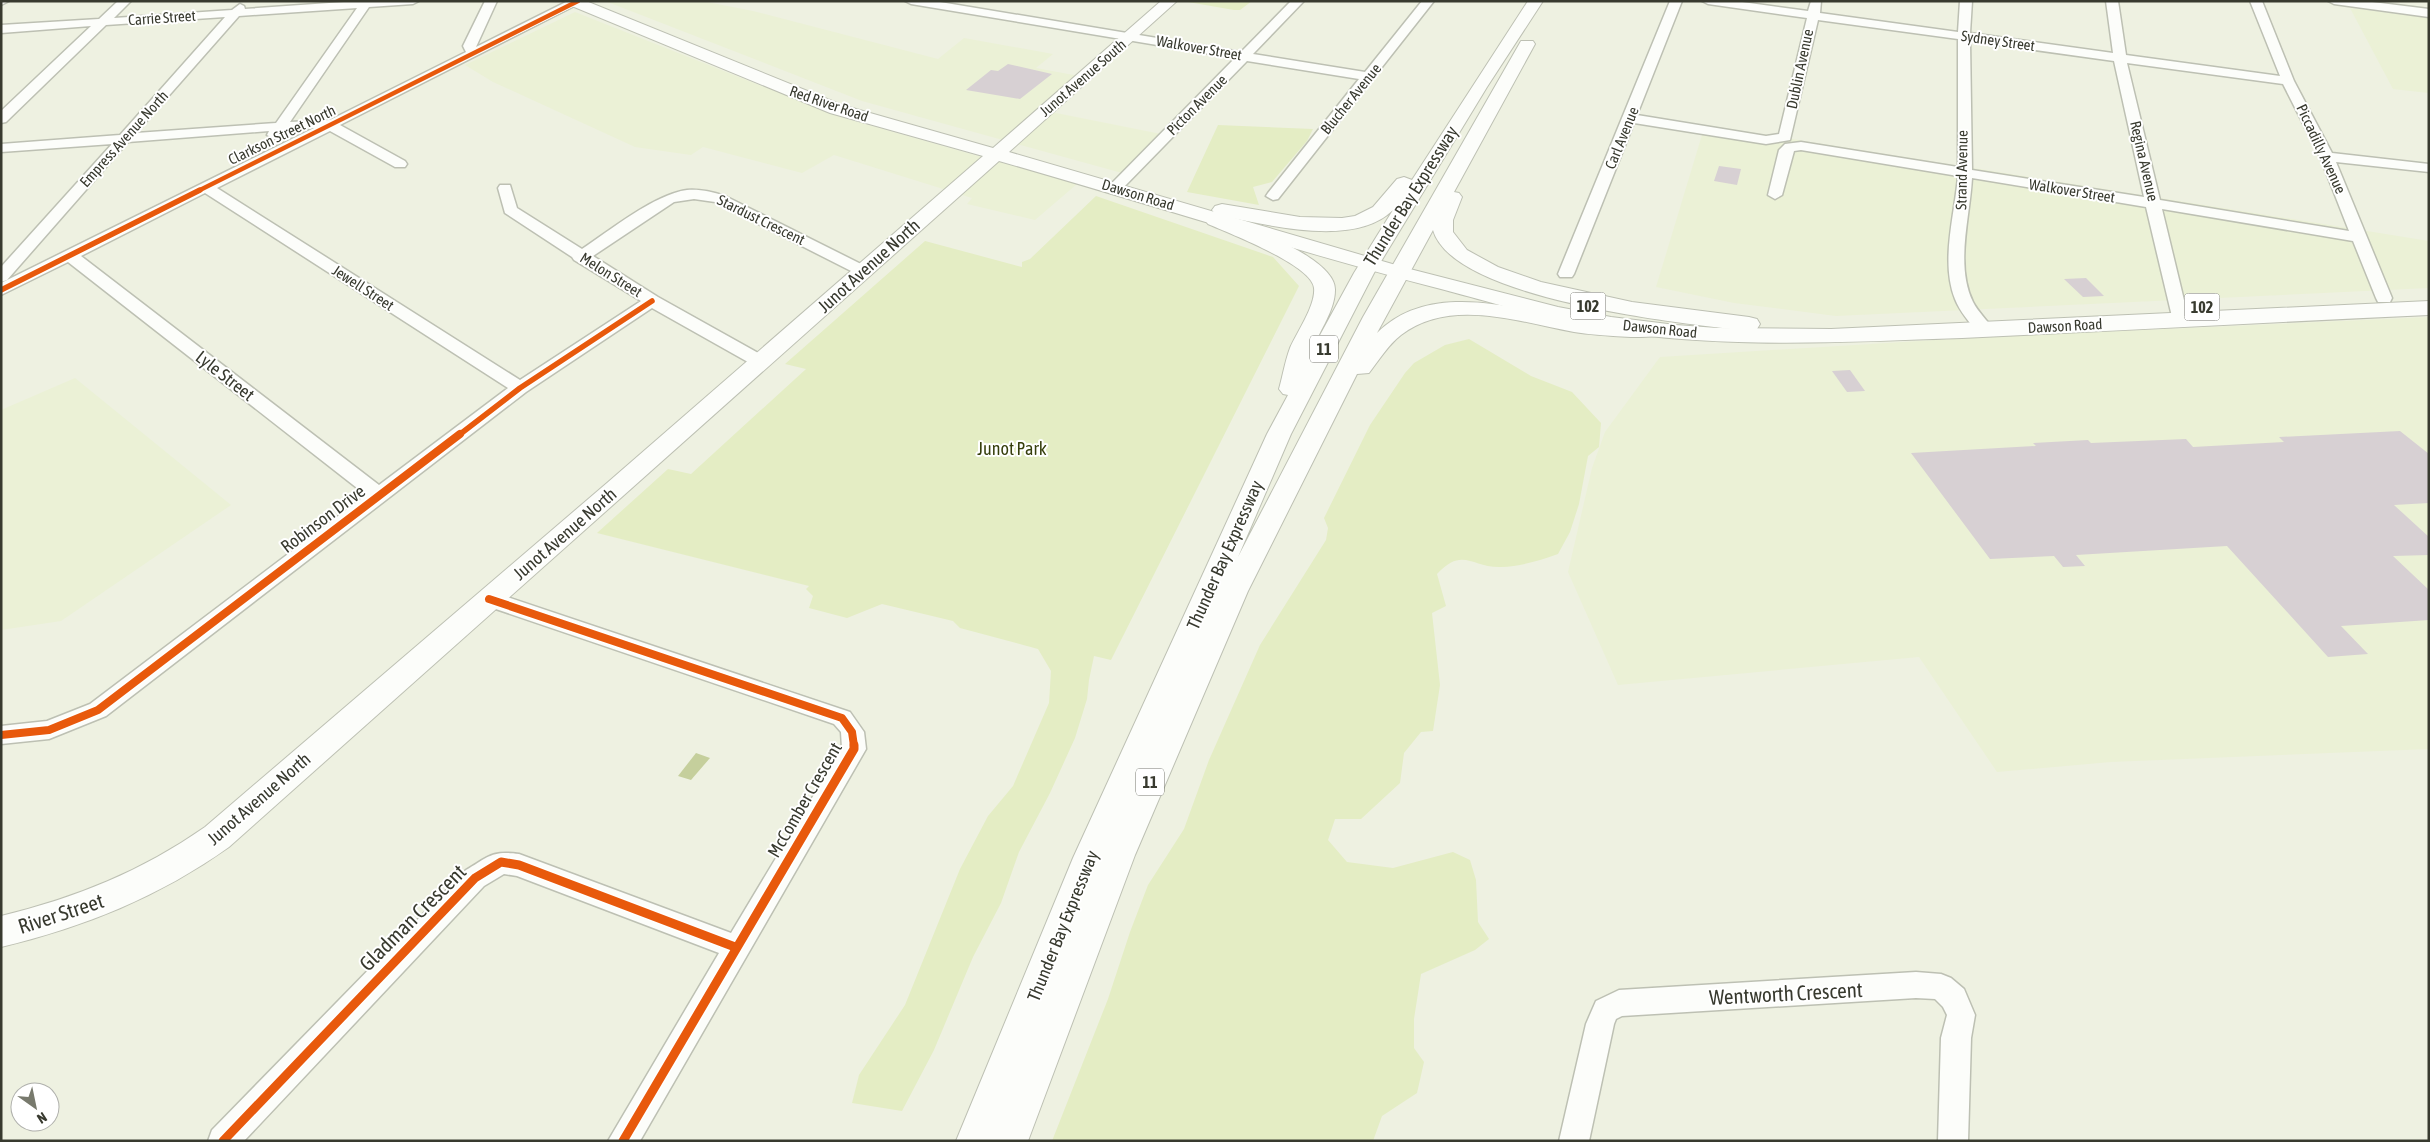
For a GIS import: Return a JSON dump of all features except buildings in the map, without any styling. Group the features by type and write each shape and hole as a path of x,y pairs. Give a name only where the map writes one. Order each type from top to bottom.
{"main road":[{"name":"Junot Avenue South","path":"995,154 1132,37 1170,1"},
{"name":"Thunder Bay Expressway","path":"976,1141 1090,858 1279,434 1373,258 1536,1"},
{"name":"Thunder Bay Expressway","path":"1008,1141 1118,855 1234,591 1401,266 1475,140 1550,1"},
{"name":"Red River Road","path":"575,2 836,109 1094,182"},
{"path":"1218,215 1320,225 1353,223 1383,209 1422,158 1452,131"},
{"path":"1475,140 1442,226 1449,244 1469,263 1506,278 1600,303 1664,315 1749,324"},
{"name":"Junot Avenue North","path":"120,894 162,874 217,837 762,362 995,154"},
{"name":"Dawson Road","path":"1094,182 1373,258 1557,313 1657,330 1717,335 1831,336 1980,324 2179,315 2429,308"},
{"name":"Dawson Road","path":"1094,182 1218,215"},
{"path":"1218,215 1303,261 1323,278 1325,286 1323,295 1302,346 1279,434"},
{"name":"Dawson Road","path":"1401,266 1620,313 1662,319 1749,324 1980,324"},
{"name":"Dawson Road","path":"2179,315 2384,298 2429,297"},
{"path":"1315,433 1377,346 1393,330 1419,316 1442,311 1478,308 1607,330 1657,330"},
{"name":"River Street","path":"1,932 62,917 120,894"}],"street":[{"path":"1,118 126,1"},
{"name":"Empress Avenue North","path":"1,277 247,1"},
{"name":"Carrie Street","path":"1,29 414,1"},
{"path":"474,54 469,46 491,1"},
{"name":"Walkover Street","path":"910,1 1369,77"},
{"name":"Picton Avenue","path":"1116,187 1298,1"},
{"name":"Blucher Avenue","path":"1273,196 1428,1"},
{"name":"Carl Avenue","path":"1566,274 1676,1"},
{"name":"Sydney Street","path":"1708,1 2288,81"},
{"name":"Dublin Avenue","path":"1775,195 1812,16 1817,1"},
{"name":"Strand Avenue","path":"1966,1 1962,36 1964,174 1958,272 1962,298 1980,324"},
{"name":"Regina Avenue","path":"2112,1 2120,58 2179,315"},
{"name":"Piccadilly Avenue","path":"2256,1 2288,81 2327,157 2384,298"},
{"path":"2334,1 2429,14"},
{"name":"Clarkson Street North","path":"1,290 575,2"},
{"path":"258,161 278,127 367,3"},
{"name":"Walkover Street","path":"1630,118 1766,140 1786,144 1790,147 1801,146 2359,237"},
{"path":"1,148 335,124 400,164"},
{"path":"2327,157 2429,168"},
{"name":"Jewell Street","path":"207,188 520,388"},
{"name":"Melon Street","path":"505,188 510,210 580,257 762,362"},
{"name":"Stardust Crescent","path":"580,257 669,199 684,194 702,193 720,199 863,271"},
{"name":"Lyle Street","path":"70,256 380,495"},
{"name":"Robinson Drive","path":"1,736 49,730 98,710 520,388 652,300"},
{"name":"McComber Crescent","path":"489,599 842,718 851,727 856,736 854,749 735,947 623,1141"},
{"name":"Gladman Crescent","path":"223,1141 475,878 501,862 519,865 735,947"},
{"name":"Wentworth Crescent","path":"1574,1141 1600,1024 1606,1010 1619,1003 1916,985 1941,987 1954,998 1960,1015 1956,1038 1953,1141"}],"shaded area":[{"path":"605,1 702,1 753,11 938,59 964,38 1053,54 1036,68 1079,76 1041,110 1161,134 1122,173 862,101"},
{"path":"2350,8 2429,18 2429,93 2393,89"},
{"path":"575,12 840,117 1077,184 1035,220 967,204 972,198 834,155 802,173 703,147 691,155 635,147 493,82 465,65"},
{"path":"1705,125 2429,241 2429,288 1836,316 1734,303 1656,287"},
{"path":"2429,317 2429,749 2111,762 1997,772 1919,657 1618,685 1568,572 1592,468 1605,432 1660,357 1968,338"},
{"path":"75,378 231,505 61,621 1,630 1,410"},
{"path":"696,753 710,758 691,780 678,776"}],"green space":[{"path":"1252,1 1240,10 1188,2"},
{"path":"1218,125 1313,129 1307,141 1272,182 1253,187 1259,205 1187,192"},
{"name":"Junot Park","path":"1096,196 1273,257 1299,286 1111,660 1094,656 1087,699 1075,738 1050,793 1019,852 1001,903 973,957 934,1050 902,1111 852,1103 859,1075 905,1005 960,869 988,816 1013,786 1049,703 1051,671 1038,649 960,628 953,621 882,604 847,618 809,608 813,596 806,589 809,586 597,533 668,469 691,474 806,369 785,364 925,241 1022,267 1022,262 1030,259"},
{"path":"1469,339 1531,376 1572,392 1601,423 1599,447 1588,456 1579,504 1570,532 1558,554 1516,566 1501,567 1468,560 1454,561 1437,574 1446,606 1432,613 1440,685 1433,731 1421,732 1404,753 1400,783 1361,819 1335,819 1328,840 1347,862 1393,868 1453,852 1470,860 1476,880 1478,922 1489,939 1475,950 1421,974 1414,1019 1414,1048 1424,1062 1417,1093 1382,1116 1373,1141 1052,1141 1108,999 1148,885 1184,829 1209,760 1260,645 1326,540 1328,528 1324,518 1370,425 1405,373 1414,363 1445,345"}],"cycle path":[{"path":"1,290 578,1"},
{"path":"1,735 49,730 98,710 520,388 652,301"},
{"path":"489,599 842,718 849,725 854,736 854,749 623,1141"},
{"path":"223,1141 475,878 501,862 519,865 735,947"}]}
